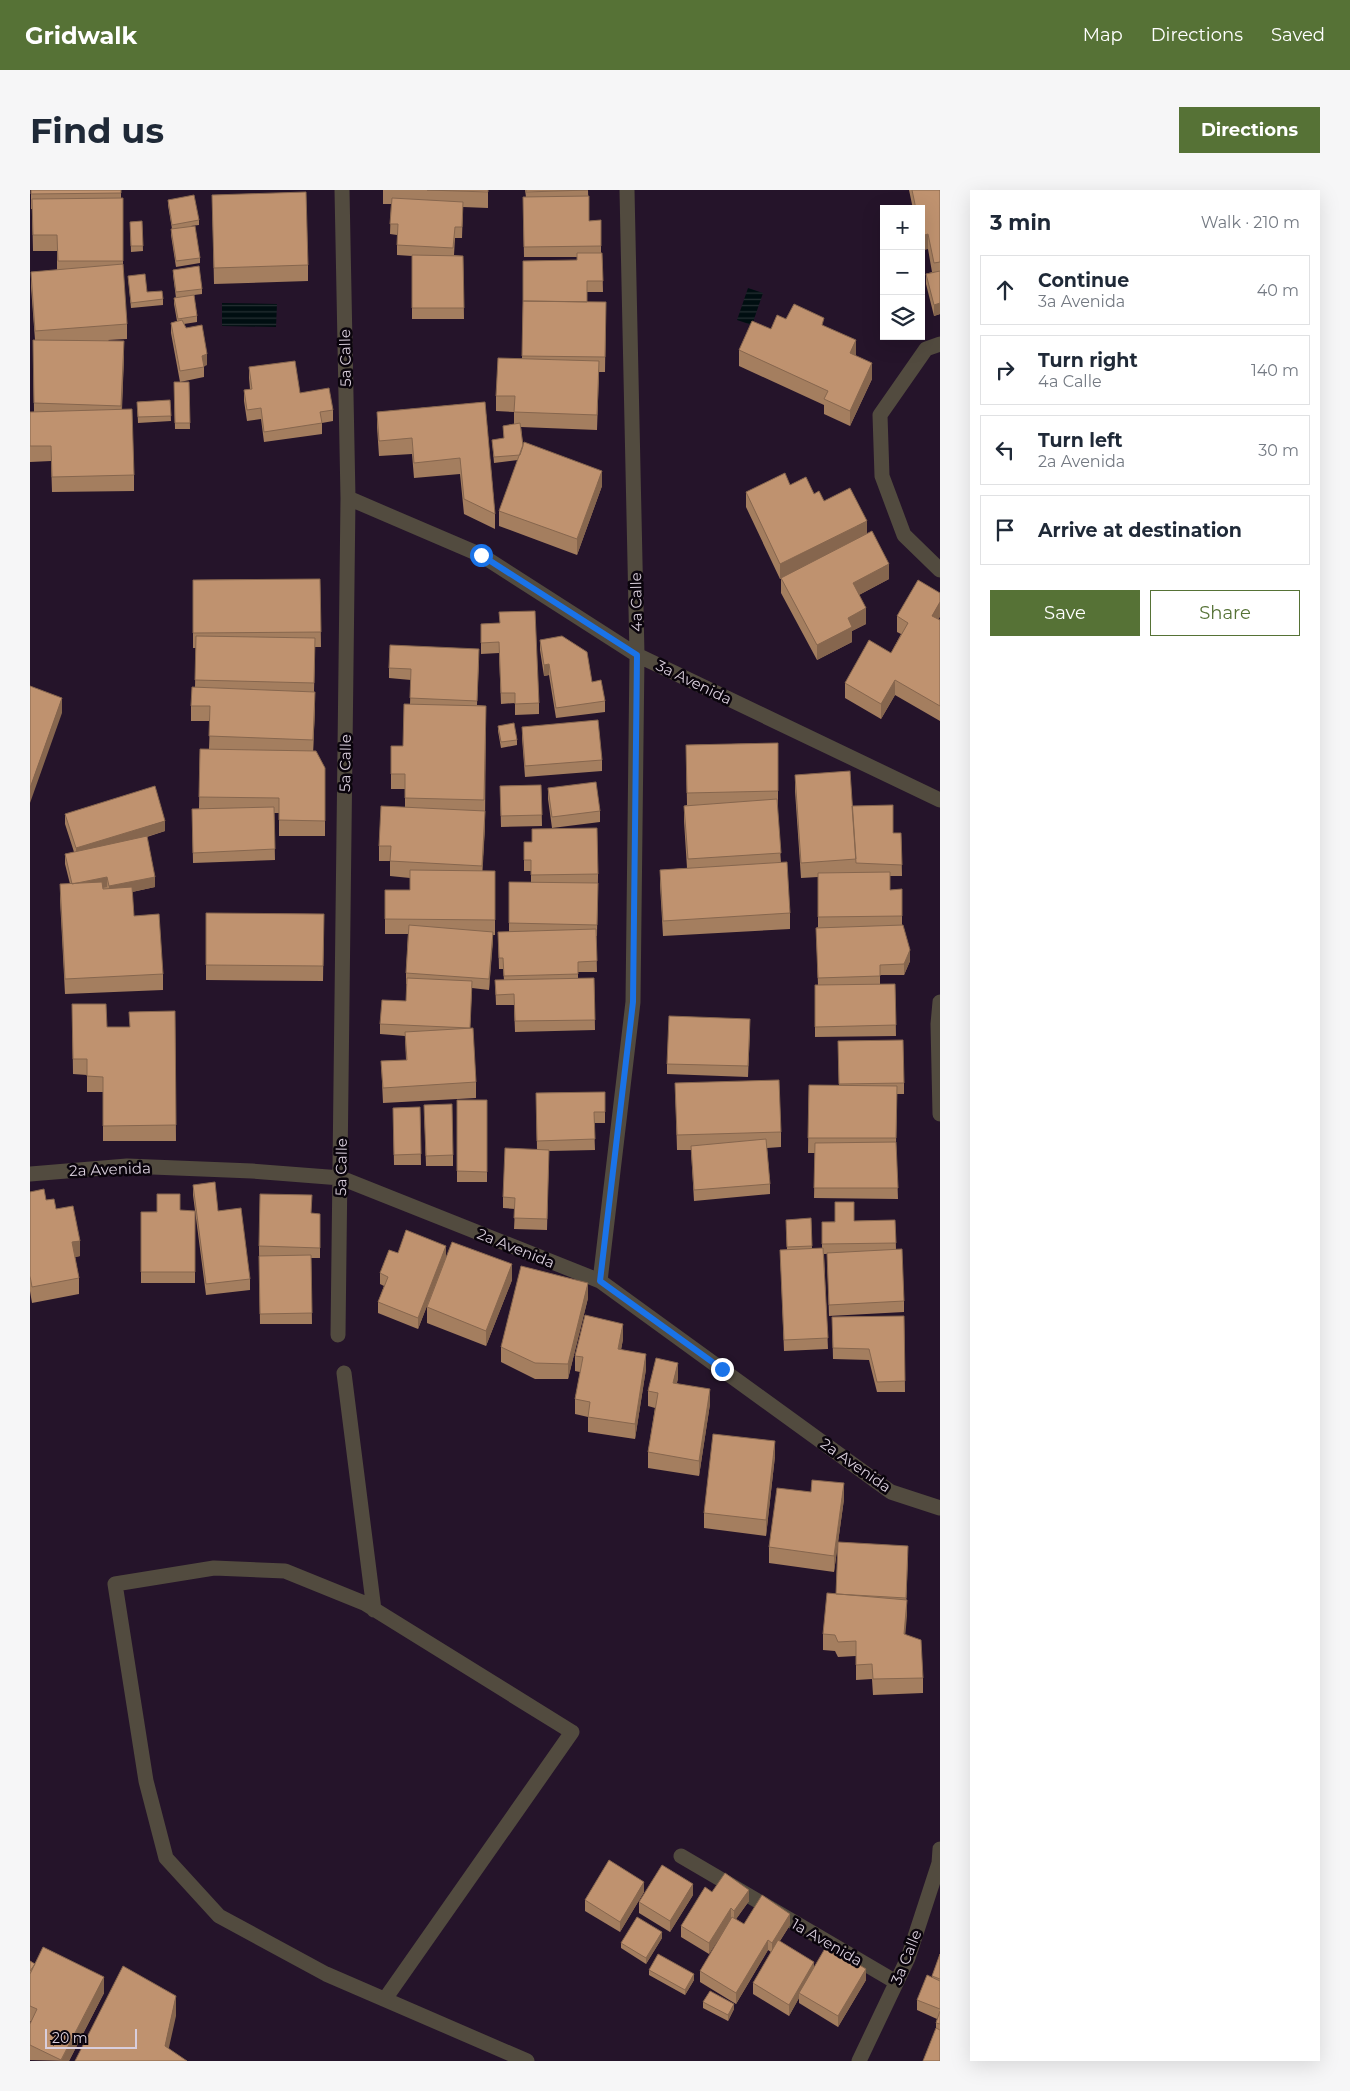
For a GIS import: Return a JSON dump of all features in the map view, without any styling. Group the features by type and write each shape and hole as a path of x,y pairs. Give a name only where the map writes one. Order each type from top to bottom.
{"street":[{"name":"5a Calle","path":"338,1335 348,498 342,190"},
{"name":"4a Calle","path":"600,1281 633,1002 637,655 627,190"},
{"path":"940,344 926,349 880,415 882,476 904,535 940,570"},
{"name":"3a Avenida","path":"348,498 481,555 637,655 940,800"},
{"path":"940,1002 938,1024 940,1114"},
{"name":"2a Avenida","path":"30,1174 126,1166 252,1171 341,1178 600,1281 891,1492 940,1508"},
{"path":"344,1373 374,1610"},
{"path":"385,1999 572,1732 364,1603 285,1571 214,1568 115,1584 146,1781 166,1858 220,1916 326,1974 528,2061"},
{"name":"3a Calle","path":"859,2061 908,1958 936,1872 940,1849"},
{"name":"1a Avenida","path":"681,1856 896,1982"}],"shaded area":[{"path":"748,288 763,293 752,325 737,320"},
{"path":"222,303 277,304 276,327 222,326"}],"building":[{"path":"31,190 121,190 121,193 31,194"},
{"path":"427,190 488,190 488,192"},
{"path":"526,190 588,190 526,192"},
{"path":"912,190 940,190 940,262 934,263 928,234 925,235 925,205 915,205"},
{"path":"306,192 308,265 214,268 212,195"},
{"path":"194,195 199,220 172,225 168,200"},
{"path":"589,196 589,221 601,220 601,246 524,247 523,197"},
{"path":"123,198 123,261 58,261 57,235 33,235 32,199"},
{"path":"392,198 463,202 462,227 455,227 453,248 397,245 398,224 390,224"},
{"path":"142,221 143,246 131,246 130,222"},
{"path":"195,226 200,258 176,261 171,229"},
{"path":"577,253 602,253 603,281 587,281 587,302 523,301 523,261 577,260"},
{"path":"412,255 463,256 464,308 412,308"},
{"path":"123,264 127,324 35,331 31,272"},
{"path":"199,266 202,289 176,292 173,270"},
{"path":"940,271 940,303 934,305 926,274"},
{"path":"145,274 147,292 162,291 163,299 131,303 128,276"},
{"path":"194,295 197,316 178,319 174,298"},
{"path":"523,301 606,302 605,357 522,356"},
{"path":"794,304 824,318 822,325 856,340 850,353 872,363 850,411 824,399 828,391 739,350 752,321 771,329 777,315 786,319"},
{"path":"182,320 186,328 202,325 207,354 202,356 204,367 180,371 171,323"},
{"path":"33,340 124,341 121,406 34,403"},
{"path":"498,358 599,361 597,415 514,412 515,396 496,396"},
{"path":"295,361 300,393 329,388 333,410 320,412 322,423 264,432 261,408 247,410 244,390 252,389 249,367"},
{"path":"174,382 189,382 190,423 175,423"},
{"path":"170,400 171,416 138,417 137,402"},
{"path":"485,402 495,514 464,499 460,458 414,463 412,438 379,441 377,412"},
{"path":"132,409 134,475 52,477 51,446 30,446 30,412"},
{"path":"520,423 523,446 520,455 494,457 492,440 504,438 503,426"},
{"path":"524,442 602,471 577,539 499,511"},
{"path":"785,473 790,485 806,477 814,494 819,491 824,501 850,488 867,521 780,564 746,492"},
{"path":"872,531 889,564 853,583 866,608 848,618 852,627 817,645 781,578"},
{"path":"320,579 321,632 193,633 193,580"},
{"path":"918,580 940,593 940,602 932,616 940,620 940,706 895,680 881,704 845,683 869,640 891,653 908,623 897,616"},
{"path":"535,611 539,703 515,704 515,693 501,693 499,642 481,643 481,624 500,623 499,612"},
{"path":"196,636 315,638 314,683 195,680"},
{"path":"562,636 587,652 592,682 601,680 605,701 556,708 549,664 544,665 540,640"},
{"path":"390,645 479,649 477,701 410,698 411,669 389,668"},
{"path":"30,686 62,698 30,788"},
{"path":"192,687 315,692 313,740 209,736 210,706 191,706"},
{"path":"404,704 486,706 484,800 405,798 405,774 391,774 391,746 403,746"},
{"path":"598,720 602,760 525,766 522,727"},
{"path":"514,723 517,740 501,742 498,726"},
{"path":"778,743 778,791 687,793 686,745"},
{"path":"200,749 316,751 325,768 325,821 279,820 279,798 199,797"},
{"path":"850,771 856,859 801,863 795,775"},
{"path":"596,782 600,811 552,817 548,788"},
{"path":"541,785 542,815 501,816 500,786"},
{"path":"155,786 165,821 76,848 65,814"},
{"path":"777,799 781,853 688,859 684,806"},
{"path":"893,805 893,833 901,833 902,865 856,863 852,806"},
{"path":"381,806 485,811 482,866 390,861 391,846 379,846"},
{"path":"274,807 275,849 193,853 192,809"},
{"path":"597,828 598,874 531,875 531,860 524,860 524,842 532,842 532,829"},
{"path":"147,836 155,877 109,886 107,877 72,884 65,854"},
{"path":"787,862 790,913 663,921 660,870"},
{"path":"410,870 495,871 495,920 385,919 385,890 410,890"},
{"path":"890,872 890,890 902,889 902,916 818,917 818,873"},
{"path":"102,882 103,889 132,887 134,916 159,914 163,974 65,979 60,884"},
{"path":"509,882 598,883 597,925 509,923"},
{"path":"206,913 324,914 323,966 206,965"},
{"path":"409,925 493,932 489,979 406,973"},
{"path":"903,925 910,950 904,964 880,965 880,976 818,978 816,928"},
{"path":"596,929 597,961 578,962 578,974 504,976 503,958 499,958 498,932"},
{"path":"407,978 472,981 470,1028 380,1024 382,1000 406,1001"},
{"path":"594,978 595,1020 515,1021 514,994 496,995 495,980"},
{"path":"895,984 896,1025 815,1027 815,985"},
{"path":"72,1004 106,1004 107,1027 130,1027 129,1012 175,1011 176,1125 103,1126 103,1077 87,1076 87,1059 73,1059"},
{"path":"669,1016 750,1019 748,1066 667,1064"},
{"path":"473,1028 476,1082 383,1088 381,1061 407,1060 405,1032"},
{"path":"903,1040 904,1083 839,1084 838,1041"},
{"path":"779,1080 781,1132 677,1135 675,1083"},
{"path":"809,1085 897,1086 896,1138 808,1138"},
{"path":"605,1092 605,1112 594,1112 595,1139 537,1141 536,1093"},
{"path":"457,1100 487,1100 487,1172 457,1171"},
{"path":"452,1104 453,1155 426,1156 424,1105"},
{"path":"420,1107 421,1154 394,1155 393,1108"},
{"path":"766,1139 770,1184 694,1190 691,1146"},
{"path":"896,1142 898,1188 814,1188 815,1143"},
{"path":"505,1148 549,1150 547,1219 514,1218 515,1198 503,1197"},
{"path":"215,1182 218,1211 241,1208 250,1279 206,1284 193,1185"},
{"path":"44,1189 46,1200 54,1199 56,1209 73,1206 80,1241 72,1242 79,1278 32,1287 30,1276 30,1192"},
{"path":"157,1194 180,1194 180,1210 195,1211 195,1272 141,1272 141,1212 157,1212"},
{"path":"260,1194 312,1195 311,1213 320,1214 320,1248 259,1246"},
{"path":"835,1202 854,1202 854,1221 895,1220 896,1243 822,1244 822,1222 835,1222"},
{"path":"811,1218 812,1246 787,1247 786,1220"},
{"path":"406,1230 446,1246 418,1318 378,1302 388,1277 380,1273 389,1250 398,1253"},
{"path":"452,1242 512,1264 486,1331 427,1307"},
{"path":"823,1248 828,1338 784,1340 780,1250"},
{"path":"902,1249 904,1301 829,1305 827,1253"},
{"path":"311,1255 312,1313 260,1314 259,1256"},
{"path":"521,1266 588,1283 568,1364 535,1363 501,1347"},
{"path":"585,1315 623,1324 618,1349 646,1354 635,1424 588,1417 590,1402 575,1399 583,1357 575,1356"},
{"path":"904,1316 905,1381 877,1382 869,1349 833,1348 832,1317"},
{"path":"656,1358 678,1363 673,1383 710,1389 699,1461 648,1452 658,1393 648,1391"},
{"path":"713,1434 775,1441 766,1520 704,1513"},
{"path":"812,1480 844,1483 834,1556 769,1547 777,1488 811,1492"},
{"path":"838,1542 908,1546 906,1598 836,1594"},
{"path":"827,1593 907,1600 904,1634 921,1640 923,1678 873,1679 872,1664 856,1665 856,1641 838,1642 835,1635 823,1634"},
{"path":"609,1860 644,1882 620,1922 585,1900"},
{"path":"662,1865 693,1884 670,1921 639,1902"},
{"path":"725,1873 749,1890 734,1911 731,1908 709,1943 681,1926 705,1887 712,1892"},
{"path":"762,1895 790,1914 772,1943 768,1940 736,1993 700,1971 732,1917 744,1924"},
{"path":"637,1917 662,1932 646,1958 621,1943"},
{"path":"778,1940 814,1962 789,2005 753,1983"},
{"path":"827,1945 866,1969 838,2016 799,1993"},
{"path":"43,1947 104,1977 61,2060 30,2045 30,2024 37,2009 30,2006 30,1974"},
{"path":"658,1954 694,1974 685,1990 649,1970"},
{"path":"940,1954 940,1979 932,1976"},
{"path":"30,1961 35,1964 30,1971"},
{"path":"123,1966 176,1996 165,2046 187,2061 75,2061"},
{"path":"927,1975 940,1981 940,2009 917,2000"},
{"path":"710,1991 734,2004 728,2015 703,2002"},
{"path":"940,2011 940,2024 936,2023"},
{"path":"936,2028 940,2030 940,2061 923,2061"}],"route":[{"path":"481,555 637,655 633,1002 600,1281 722,1369"}]}
